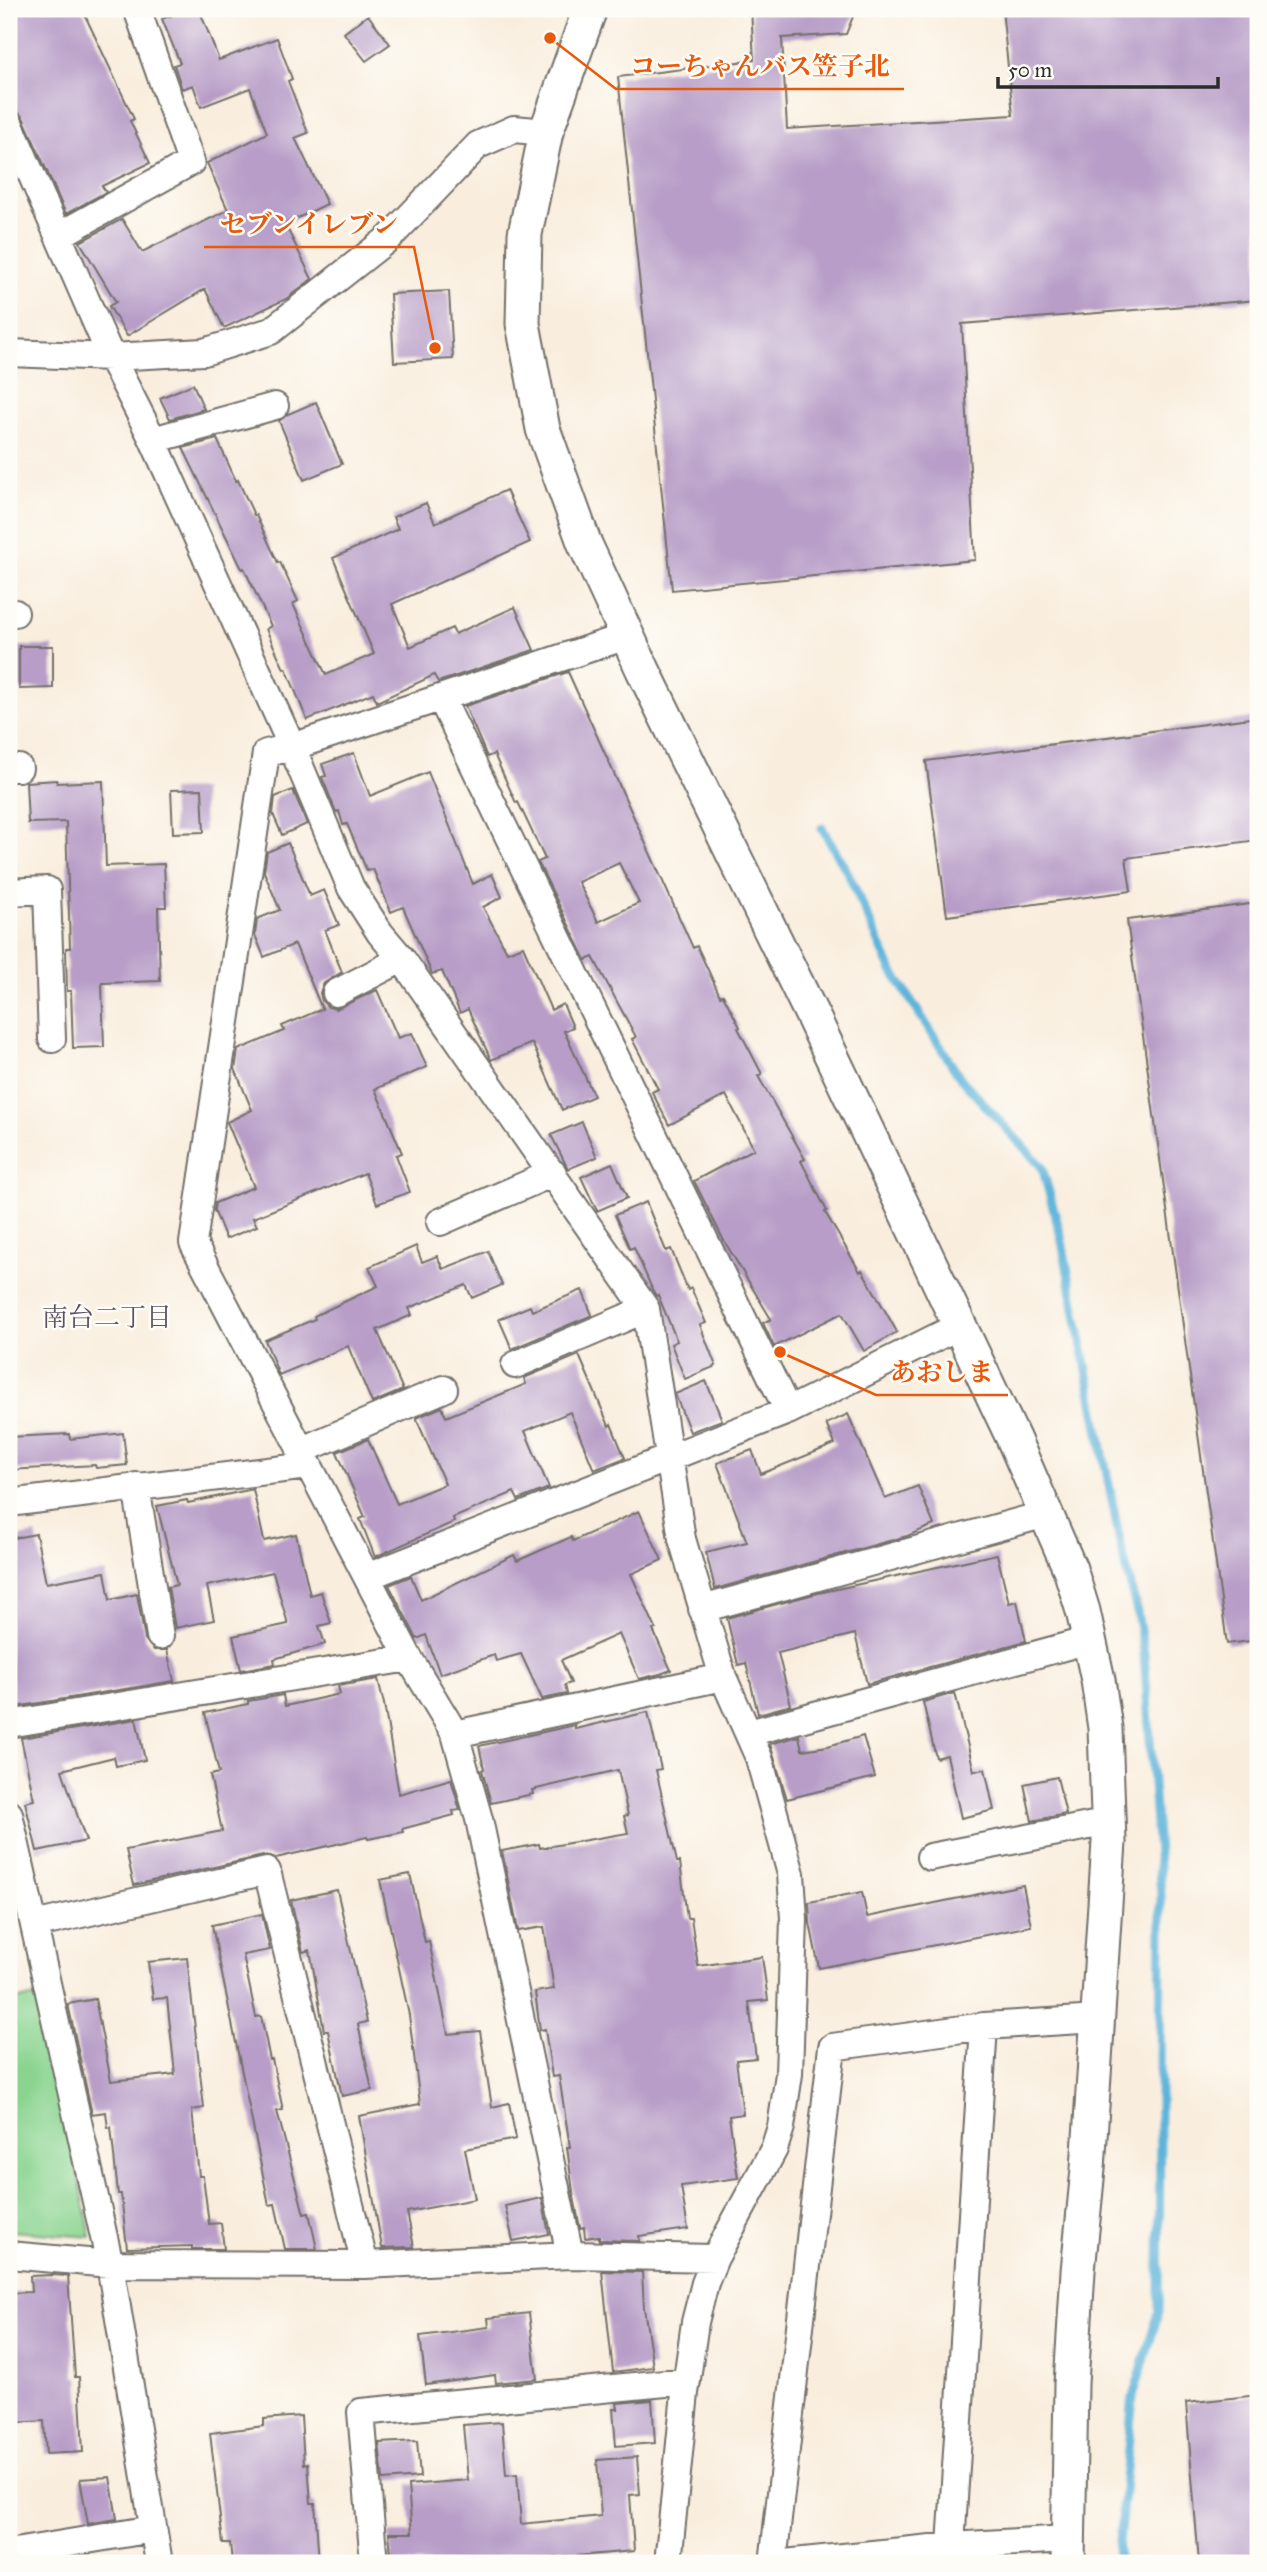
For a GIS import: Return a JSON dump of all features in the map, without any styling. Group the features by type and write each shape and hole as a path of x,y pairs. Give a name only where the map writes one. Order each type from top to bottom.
{"street":[{"path":"58,236 191,162 138,9"},
{"path":"590,9 546,132 525,234 523,324 546,438 584,542 627,636 961,1325 1046,1514 1077,1590 1105,1728 1109,1822 1098,2018 1072,2359 1068,2551 951,2546 784,2563"},
{"path":"9,123 111,357 153,440 292,747 351,888 646,1309 682,1539 723,1677 749,1733 769,1791 791,1874 794,1919 789,2074 781,2127 774,2149 715,2258 705,2283 695,2322 687,2381 668,2563"},
{"path":"9,353 111,357 204,352 271,331 389,239 478,145 514,130 546,132"},
{"path":"153,440 275,406"},
{"path":"570,2255 479,1819 454,1734 409,1658 369,1576 304,1459 193,1243 266,753 292,747 627,636"},
{"path":"441,698 788,1411"},
{"path":"9,892 47,890 52,1039"},
{"path":"336,993 402,959"},
{"path":"440,1222 553,1173"},
{"path":"515,1365 646,1309"},
{"path":"369,1576 788,1411 961,1325"},
{"path":"9,1503 304,1459 444,1389"},
{"path":"136,1486 160,1636"},
{"path":"702,1609 1046,1514"},
{"path":"749,1733 1089,1640"},
{"path":"9,1724 409,1658"},
{"path":"454,1734 723,1677"},
{"path":"9,1814 110,2264 159,2563"},
{"path":"930,1857 1109,1822"},
{"path":"34,1925 267,1871 365,2265"},
{"path":"773,2563 832,2047 984,2026 1098,2018"},
{"path":"951,2546 984,2026"},
{"path":"9,2255 110,2264 365,2265 570,2255 715,2258"},
{"path":"374,2563 360,2412 687,2381"},
{"path":"9,2553 153,2529"}],"green space":[{"path":"41,1997 91,2237 9,2231 9,2000"}],"building":[{"path":"9,9 82,9 134,119 130,121 150,163 102,186 106,192 66,214 23,117 13,108 9,99"},
{"path":"189,9 199,9 219,60 277,38 292,79 288,81 308,133 295,138 327,204 285,224 312,279 286,299 224,328 205,289 127,336 109,306 116,302 80,242 122,219 142,252 228,210 207,163 267,133 250,88 201,107 193,85 182,89 174,65 180,63 162,19"},
{"path":"751,9 856,9 846,34 782,38 787,129 1013,115 1002,9 1258,9 1258,300 962,324 975,560 672,590 618,77 754,60"},
{"path":"368,15 390,44 366,61 344,33"},
{"path":"449,291 453,359 394,362 390,294"},
{"path":"193,384 204,409 170,419 160,398"},
{"path":"316,402 342,464 304,480 279,421 288,414"},
{"path":"217,439 278,563 280,562 298,601 293,604 326,675 374,654 333,558 398,529 393,517 426,503 435,523 506,490 530,542 392,604 410,647 452,628 455,634 515,607 534,650 438,682 434,675 377,702 373,693 307,720 286,668 284,669 266,629 271,626 183,448"},
{"path":"19,646 53,646 53,688 19,689"},
{"path":"568,672 693,948 697,946 720,996 723,995 740,1027 738,1028 762,1074 758,1076 805,1159 801,1161 827,1211 825,1212 897,1332 864,1351 842,1313 774,1347 763,1323 771,1319 723,1239 694,1181 754,1149 726,1095 669,1125 652,1092 658,1089 632,1039 636,1037 593,957 586,960 538,862 545,859 518,802 516,803 494,754 487,757 465,706","holes":["619,863 639,903 598,922 578,882"]},
{"path":"1258,717 1258,840 1126,858 1131,891 947,916 926,761"},
{"path":"354,753 370,796 428,772 473,884 492,874 502,897 483,907 507,952 523,946 551,1010 563,1004 573,1027 564,1031 594,1096 562,1110 532,1043 491,1060 468,1009 460,1013 442,971 432,974 403,907 391,912 373,869 367,871 347,824 343,825 339,811 336,812 322,777 326,776 322,764"},
{"path":"57,780 57,783 103,781 106,866 164,864 166,907 158,907 160,981 102,983 104,1047 73,1048 71,991 67,991 66,948 70,948 66,822 28,823 26,782"},
{"path":"202,789 204,832 173,833 171,790"},
{"path":"293,790 307,824 282,835 273,814 275,797"},
{"path":"288,843 310,896 324,890 339,925 325,930 342,972 323,984 320,993 322,1001 328,1007 336,1009 377,990 398,1038 412,1033 427,1067 375,1089 402,1153 396,1155 410,1192 377,1204 365,1173 253,1218 257,1226 226,1239 214,1210 215,1203 254,1187 227,1122 252,1110 235,1069 238,1050 284,1031 282,1026 322,1009 295,944 264,957 255,935 257,919 280,910 264,872 267,852"},
{"path":"1258,903 1258,1640 1227,1644 1127,920"},
{"path":"582,1122 597,1157 568,1169 551,1135"},
{"path":"612,1163 627,1198 597,1211 581,1177"},
{"path":"646,1202 666,1251 671,1249 688,1290 691,1288 706,1323 700,1325 716,1366 685,1379 671,1344 677,1341 658,1295 656,1296 652,1289 634,1247 630,1249 615,1215"},
{"path":"416,1246 422,1262 437,1256 443,1269 488,1251 502,1285 472,1298 466,1285 409,1308 412,1315 377,1330 403,1390 372,1403 348,1346 279,1375 265,1340 315,1319 314,1316 378,1286 369,1267"},
{"path":"582,1290 592,1315 512,1349 499,1319 530,1306 532,1311"},
{"path":"579,1355 625,1458 594,1470 570,1412 525,1431 549,1488 518,1500 514,1492 453,1518 454,1522 375,1557 360,1519 365,1517 337,1452 368,1439 397,1504 445,1484 416,1418 442,1407 446,1417 526,1384 524,1378"},
{"path":"706,1381 722,1420 690,1432 675,1394"},
{"path":"848,1414 885,1499 918,1486 934,1525 907,1536 715,1589 706,1552 747,1542 717,1463 752,1450 761,1474 835,1444 826,1424"},
{"path":"123,1433 127,1465 9,1470 9,1437 69,1434 70,1439"},
{"path":"253,1489 264,1541 296,1534 310,1595 321,1592 331,1623 319,1626 325,1644 274,1659 275,1664 241,1670 233,1636 288,1624 273,1572 207,1586 214,1620 175,1628 168,1587 177,1585 157,1506 187,1500 188,1503"},
{"path":"639,1511 662,1560 631,1574 671,1670 660,1674 639,1679 619,1634 561,1660 571,1683 565,1685 567,1694 542,1699 521,1654 496,1661 494,1655 440,1674 426,1635 417,1639 389,1585 411,1576 421,1600 514,1555 517,1561 571,1537 573,1541"},
{"path":"36,1534 46,1583 105,1572 110,1600 137,1594 145,1639 154,1650 167,1650 174,1681 9,1708 9,1539"},
{"path":"997,1554 1009,1603 1017,1601 1026,1641 867,1684 855,1634 778,1653 791,1705 758,1714 746,1663 738,1665 727,1618 814,1594"},
{"path":"378,1679 399,1794 451,1779 460,1810 453,1811 454,1815 402,1829 403,1832 368,1839 367,1837 276,1858 263,1856 134,1885 126,1850 222,1831 210,1775 219,1773 205,1713 283,1695 285,1706 340,1694 338,1686"},
{"path":"955,1693 974,1771 985,1769 994,1810 961,1818 947,1755 936,1758 923,1702"},
{"path":"648,1712 661,1769 656,1770 677,1862 680,1862 687,1918 691,1918 698,1966 762,1957 768,2000 749,2002 756,2058 736,2060 743,2114 729,2116 738,2178 681,2186 688,2229 639,2236 640,2241 599,2240 599,2236 585,2238 584,2227 580,2228 559,2076 552,2077 545,2029 540,2030 535,1992 554,1989 544,1927 518,1931 502,1851 539,1844 540,1848 628,1833 624,1816 628,1815 618,1770 532,1790 533,1794 491,1803 479,1746 575,1725 575,1729"},
{"path":"136,1719 145,1760 116,1766 114,1757 62,1770 86,1841 37,1851 25,1802 34,1800 21,1738"},
{"path":"799,1736 802,1750 863,1736 875,1777 787,1799 770,1744"},
{"path":"1057,1777 1066,1814 1032,1821 1024,1784"},
{"path":"410,1874 425,1942 429,1941 448,2034 480,2031 492,2107 509,2103 516,2139 465,2149 475,2199 407,2212 414,2247 382,2248 359,2116 420,2104 409,2015 380,1880"},
{"path":"1023,1885 1031,1926 819,1968 810,1923 809,1902 862,1892 867,1917"},
{"path":"337,1890 367,2022 358,2024 372,2090 342,2096 328,2031 324,2031 310,1950 303,1952 291,1900"},
{"path":"262,1914 270,1950 243,1955 256,2017 261,2016 270,2060 272,2059 283,2110 277,2111 304,2214 309,2213 317,2249 285,2249 275,2204 269,2205 212,1925"},
{"path":"187,1958 204,2108 192,2110 199,2176 203,2176 209,2224 221,2223 224,2249 192,2249 192,2246 127,2248 111,2127 108,2128 106,2112 92,2114 68,2004 95,1999 111,2081 175,2074 167,1998 153,1999 148,1962"},
{"path":"542,2198 549,2234 513,2241 505,2206"},
{"path":"602,2271 642,2272 644,2308 653,2367 613,2372"},
{"path":"30,2276 68,2276 75,2377 79,2377 83,2452 46,2454 44,2421 9,2423 9,2293 31,2292"},
{"path":"529,2313 537,2379 496,2383 495,2375 426,2385 420,2336 489,2327 488,2318"},
{"path":"1258,2395 1258,2563 1199,2563 1186,2403"},
{"path":"652,2400 655,2443 616,2446 613,2409 618,2409 617,2403"},
{"path":"301,2416 304,2464 308,2463 311,2503 315,2503 319,2563 232,2563 230,2543 223,2543 210,2433 264,2426 264,2419"},
{"path":"502,2422 506,2475 517,2474 521,2524 601,2516 597,2460 637,2457 640,2494 630,2495 634,2551 494,2563 392,2563 389,2533 412,2533 408,2485 468,2480 463,2425"},
{"path":"417,2441 420,2477 383,2480 379,2443"},
{"path":"110,2477 117,2519 88,2524 80,2479"}],"waterway":[{"path":"822,828 848,873 891,969 961,1079 1042,1167 1061,1236 1121,1547 1137,1612 1144,1654 1161,1896 1159,2311 1133,2397 1117,2563"}],"place":[{"name":"コーちゃんバス笠子北","path":"550,38"},
{"name":"セブンイレブン","path":"435,348"},
{"name":"あおしま","path":"780,1352"}],"district":[{"name":"南台二丁目","path":"107,1317"}]}
